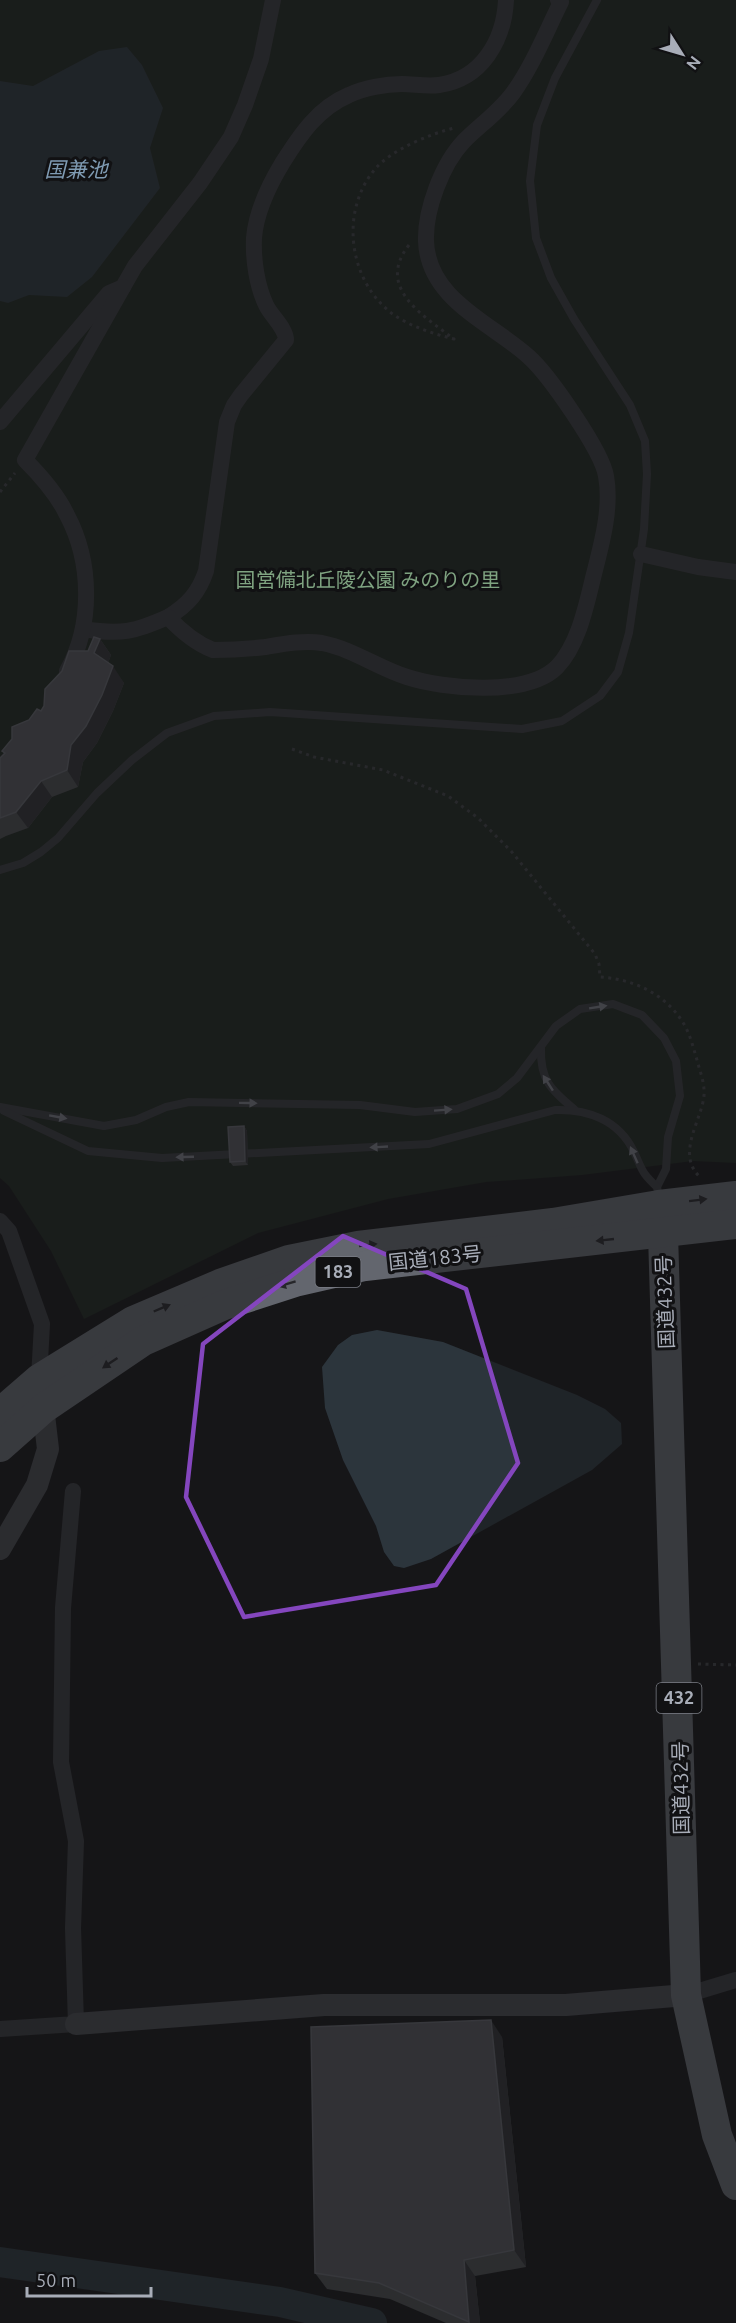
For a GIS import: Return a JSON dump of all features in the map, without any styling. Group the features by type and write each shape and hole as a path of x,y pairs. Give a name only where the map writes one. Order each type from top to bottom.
{"highway":[{"name":"国道183号","path":"0,1413 39,1378 133,1320 220,1284 289,1260 358,1246 553,1223 658,1196 736,1196"},
{"name":"国道432号","path":"658,1196 663,1234 678,1664 686,1995 717,2134 736,2185"},
{"name":"国道183号","path":"0,1447 44,1408 143,1341 224,1305 295,1282 365,1266 736,1224"}],"street":[{"path":"58,686 71,664 83,629 86,586 78,542 68,515 25,459 135,266 200,183 231,137 261,60 273,0"},
{"path":"83,629 122,633 137,630 168,617 192,598 201,587 207,571 225,435 234,405 254,377 286,340 286,334 274,319 261,292 255,261 255,229 265,195 313,119 336,101 351,93 399,84 447,83 479,67 500,36 506,0"},
{"path":"168,617 202,646 213,650 319,642 344,649 405,677 430,683 486,688 526,683 545,677 566,655 584,611 604,528 608,489 604,465 546,374 527,355 464,309 441,284 430,265 427,234 432,207 444,169 462,143 500,109 519,84 561,2 558,0"},
{"path":"0,422 110,293 123,287"},
{"path":"641,554 698,567 736,572"},
{"path":"0,1221 9,1232 42,1324 39,1378 48,1449 37,1485 0,1549"},
{"path":"73,1491 63,1608 62,1762 76,1841 74,1928 76,2024"},
{"path":"0,2029 324,2005 566,2005 686,1995 736,1980"}],"lane":[{"path":"0,870 22,863 41,852 58,838 114,776 167,733 214,716 270,712 522,729 562,721 600,696 618,672 629,633 641,554 646,474 645,441 630,405 550,278 536,237 530,181 537,125 555,78 597,0"},
{"path":"0,1108 104,1126 135,1120 166,1107 189,1102 360,1105 415,1112 457,1109 498,1094 517,1078 556,1026 580,1009 613,1004 642,1016 664,1038 676,1061 680,1096 668,1137 666,1169 658,1196"},
{"path":"541,1047 540,1063 544,1078 552,1089 574,1109"},
{"path":"0,1108 88,1151 162,1158 429,1144 555,1110 574,1109 606,1119 626,1139 634,1152 641,1172 658,1196"}],"path":[{"path":"427,234 412,242 400,257 398,268 401,292 416,309 454,339 407,322 383,305 372,293 354,253 352,226 362,187 386,159 439,132 466,125 482,125"},
{"path":"0,492 25,459"},
{"path":"292,748 314,757 383,770 448,796 478,818 549,896 595,954 600,977 640,986 659,997 674,1011 688,1033 704,1084 703,1103 692,1136 689,1157 698,1176 708,1182"},
{"path":"678,1664 736,1665"}],"highlighted area":[{"path":"343,1236 466,1289 518,1463 436,1585 244,1617 186,1497 203,1344"}],"green space":[{"name":"国営備北丘陵公園 みのりの里","path":"0,0 736,0 736,1163 693,1161 582,1175 486,1182 388,1199 258,1233 84,1319 51,1251 9,1186 0,1178"}],"water":[{"name":"国兼池","path":"127,47 142,65 163,108 150,148 160,188 92,277 67,297 29,295 8,303 0,301 0,81 33,86 99,51"},
{"path":"377,1330 443,1342 577,1395 605,1409 621,1423 622,1444 592,1470 431,1559 404,1568 394,1566 384,1552 376,1526 343,1460 325,1408 322,1367 338,1345 352,1335"}],"building":[{"path":"94,637 100,639 94,653 113,666 102,695 86,726 71,745 67,770 41,781 16,812 0,818 0,758 5,753 2,751 12,739 12,727 29,720 37,709 41,711 44,706 45,689 62,671 69,651 88,651"},
{"path":"244,1126 245,1161 230,1162 228,1127"},
{"path":"491,2020 514,2250 464,2260 469,2322 379,2283 315,2273 311,2027"}],"waterway":[{"path":"0,2262 280,2302 372,2323"}]}
